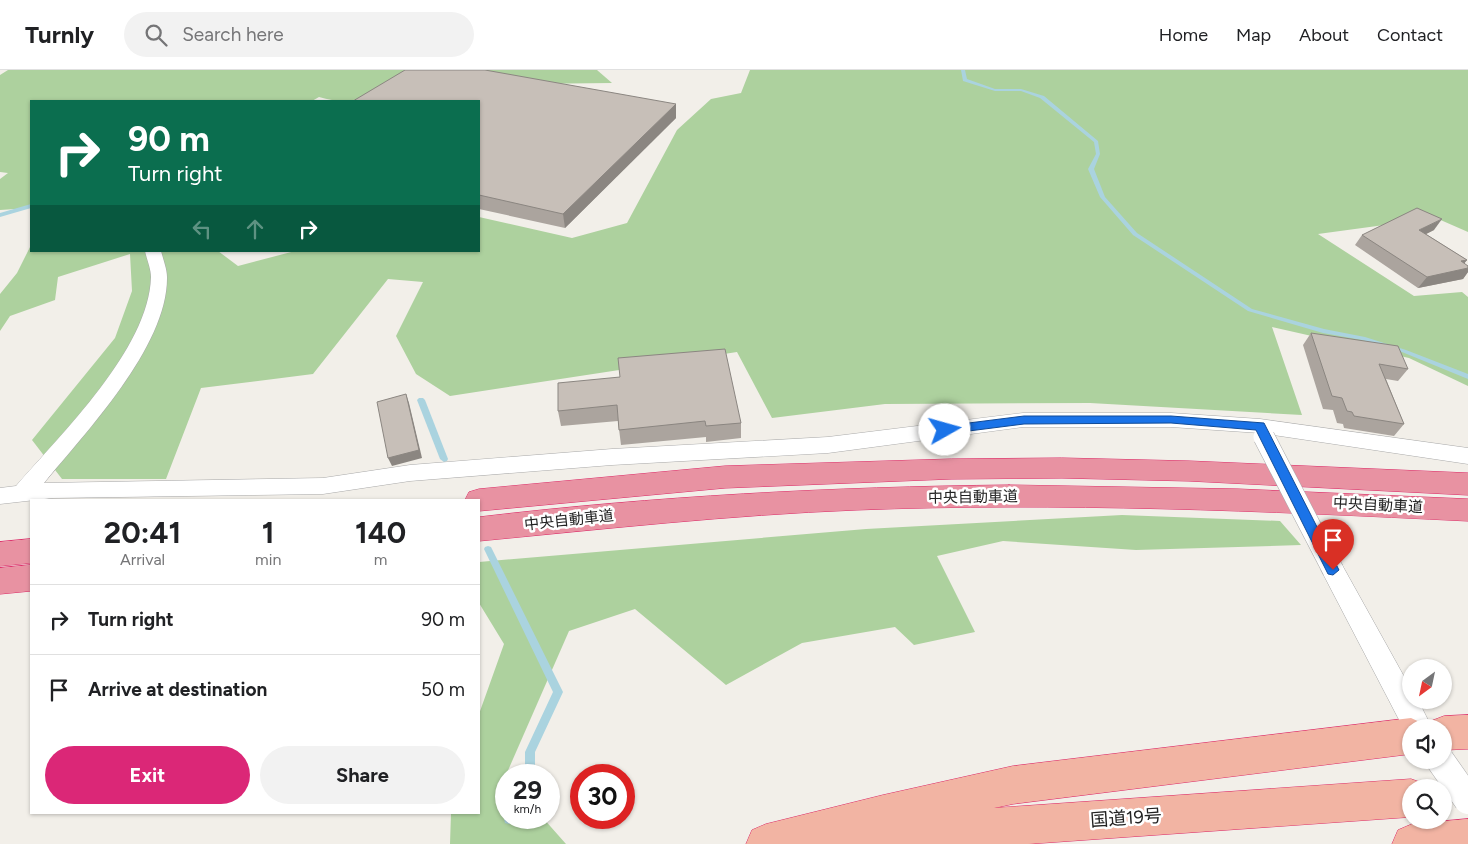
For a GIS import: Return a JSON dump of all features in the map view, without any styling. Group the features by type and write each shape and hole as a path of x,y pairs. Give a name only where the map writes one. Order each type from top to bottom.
{"highway":[{"name":"中央自動車道","path":"480,500 724,477 1062,468 1189,471 1468,484"},
{"name":"中央自動車道","path":"480,529 727,505 950,497 1253,499 1468,510"},
{"path":"0,554 30,551"},
{"path":"0,581 30,578"},
{"path":"1452,733 1468,732"},
{"path":"766,844 883,814 1012,785 1402,737"},
{"path":"1452,795 1468,793"},
{"name":"国道19号","path":"842,844 1020,825 1402,799"},
{"path":"1412,844 1468,839"}],"street":[{"path":"22,494 110,389 150,322 159,277 153,252"},
{"path":"0,496 63,490 323,486 410,473 612,457 828,445 1024,420 1171,420 1468,456"},
{"path":"1262,432 1413,719"},
{"path":"1446,769 1468,800"}],"green space":[{"path":"8,70 407,70 376,91 352,100 333,100 319,97 314,100 30,100 30,208 0,210 0,179 8,173 0,172 0,75"},
{"path":"448,70 597,70 612,83 524,84"},
{"path":"750,70 1468,70 1468,232 1436,218 1318,234 1414,296 1462,292 1468,297 1468,386 1409,358 1272,327 1302,415 1090,403 885,404 772,418 737,352 450,396 416,374 396,336 423,282 388,279 313,374 201,388 166,479 62,479 32,440 115,338 132,291 130,254 58,277 55,300 10,316 0,331 0,294 17,273 30,247 30,252 219,252 238,266 291,252 480,252 480,217 572,238 627,223 677,130 711,99 741,93"},
{"path":"1122,515 1280,521 1301,545 1136,550 1003,541 937,556 975,632 914,645 895,627 802,643 726,685 635,609 569,631 511,764 495,764 495,829 553,829 566,844 450,844 451,814 480,814 480,711 504,644 480,605 480,562 866,529"}],"building":[{"path":"405,70 485,70 676,104 563,214 480,195 480,100 355,100"},
{"path":"1417,208 1442,219 1419,230 1467,260 1461,261 1468,268 1427,277 1362,235"},
{"path":"1311,333 1398,346 1408,369 1379,364 1404,424 1354,416 1352,412 1347,411 1342,398 1332,396"},
{"path":"725,349 741,423 706,426 705,421 619,430 617,405 558,411 558,383 620,377 618,358"},
{"path":"406,394 419,450 388,458 377,402"}],"waterway":[{"path":"963,70 965,80 995,90 1021,90 1042,97 1096,141 1098,154 1091,169 1103,197 1135,234 1250,310 1323,331 1363,338 1404,351 1468,377"},
{"path":"0,215 30,206"},
{"path":"421,400 444,459"},
{"path":"488,549 558,692 530,752 530,764"}],"route":[{"path":"945,430 1024,420 1171,420 1260,426 1333,570"}]}
